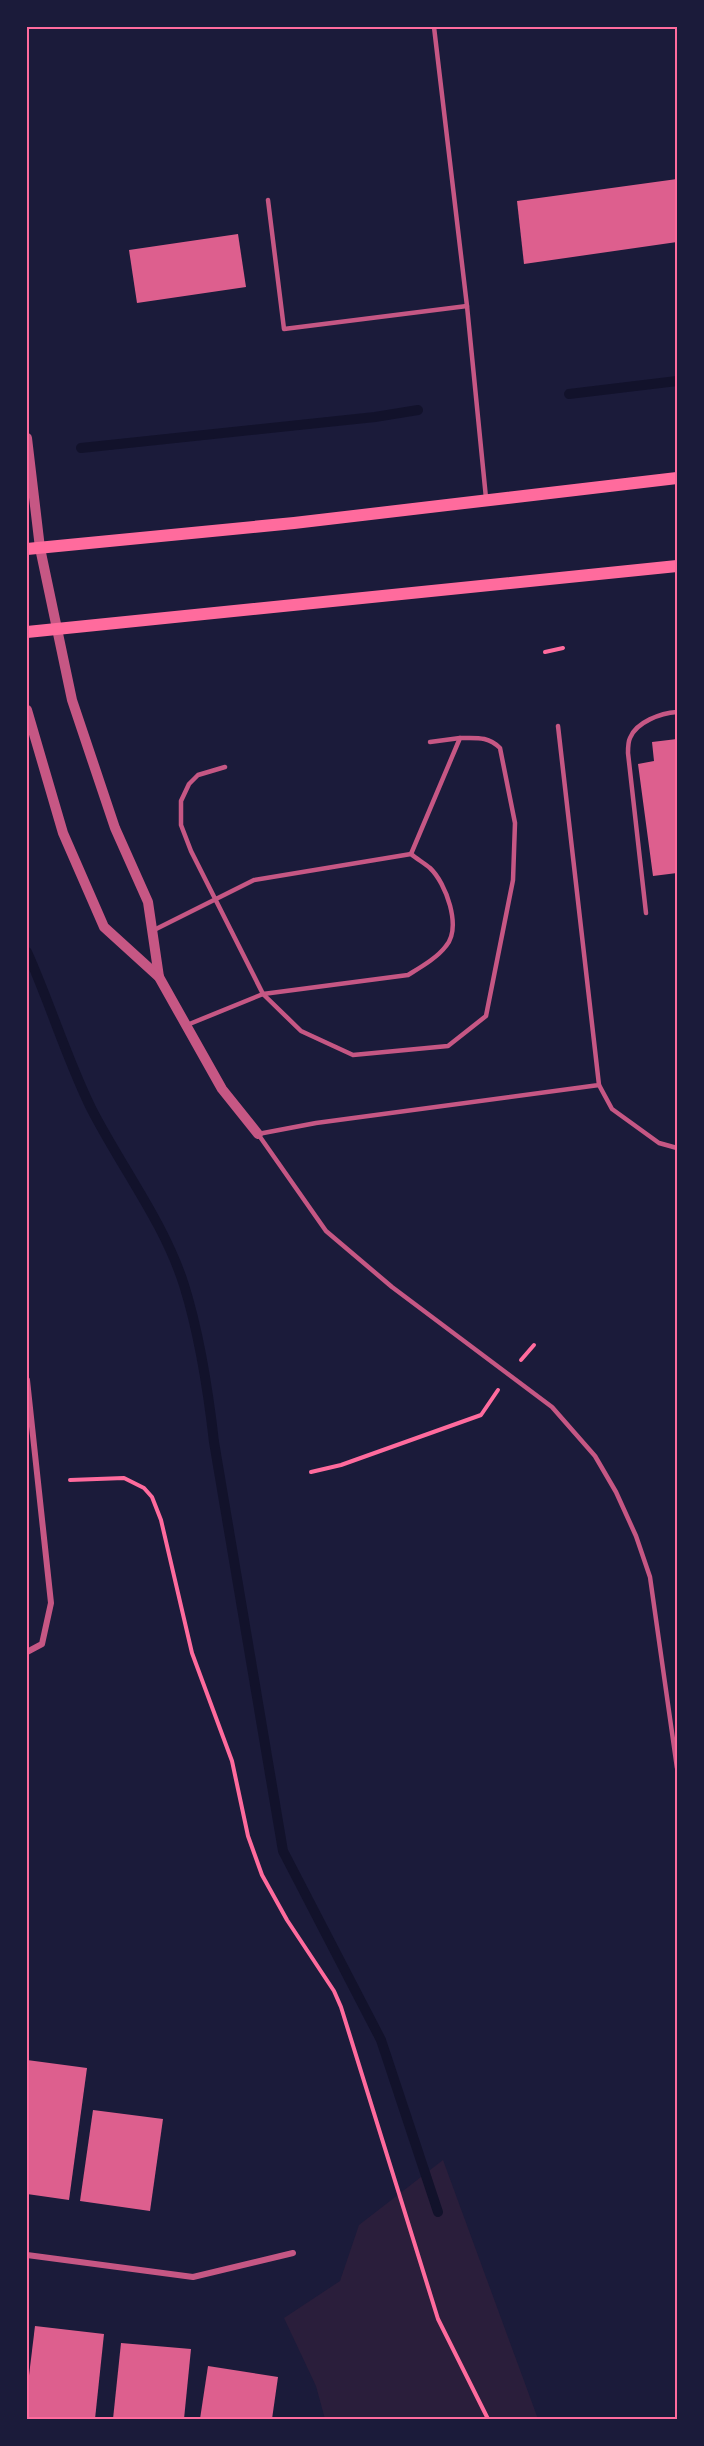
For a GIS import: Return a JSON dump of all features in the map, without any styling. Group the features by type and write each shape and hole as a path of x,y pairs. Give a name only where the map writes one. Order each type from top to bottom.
{"main road":[{"path":"33,549 251,528 677,478"},
{"path":"27,632 540,582 677,566"}],"street":[{"path":"27,438 33,549 72,700 115,828 148,902 159,977"},
{"path":"27,710 63,834 104,927 159,977 222,1089 258,1134"},
{"path":"27,1380 51,1603 42,1644 27,1652"},
{"path":"27,2255 193,2277 293,2253"}],"lane":[{"path":"434,27 486,501"},
{"path":"268,200 284,329 466,306"},
{"path":"646,913 628,753 630,736 643,722 669,712 677,712"},
{"path":"558,726 599,1085 612,1109 659,1143 677,1148"},
{"path":"225,767 198,774 189,784 182,801 181,825 191,851 263,994 301,1031 352,1055 448,1046 486,1016 513,880 515,823 500,748 492,740 481,737 430,742"},
{"path":"411,854 460,738"},
{"path":"152,930 254,880 411,854 431,869 445,889 450,904 453,928 447,945 408,975 263,994 187,1025"},
{"path":"599,1085 316,1123 258,1134 327,1231 392,1287 552,1407 595,1456 616,1492 636,1536 650,1577 677,1768"}],"path":[{"path":"545,652 563,648"},
{"path":"311,1472 341,1465 481,1415 509,1375 534,1345"},
{"path":"70,1480 124,1478 144,1488 152,1497 161,1520 192,1653 232,1761 248,1836 262,1875 287,1920 334,1991 341,2007 438,2319 488,2419"}],"shaded area":[{"path":"443,2160 538,2419 325,2419 316,2386 284,2318 340,2281 359,2225"}],"building":[{"path":"677,179 677,242 524,264 517,201"},
{"path":"238,234 246,287 137,303 129,250"},
{"path":"677,739 677,873 653,876 638,764 654,761 652,742"},
{"path":"27,2060 87,2068 69,2200 27,2194"},
{"path":"93,2110 163,2119 150,2211 80,2201"},
{"path":"35,2326 104,2334 95,2419 27,2419 27,2392"},
{"path":"121,2343 191,2349 184,2419 113,2419"},
{"path":"208,2366 278,2377 272,2419 200,2419"}],"waterway":[{"path":"569,394 677,381"},
{"path":"81,448 375,417 418,410"},
{"path":"27,952 91,1108 154,1217 184,1285 203,1363 214,1442 283,1851 381,2040 438,2212"}]}
